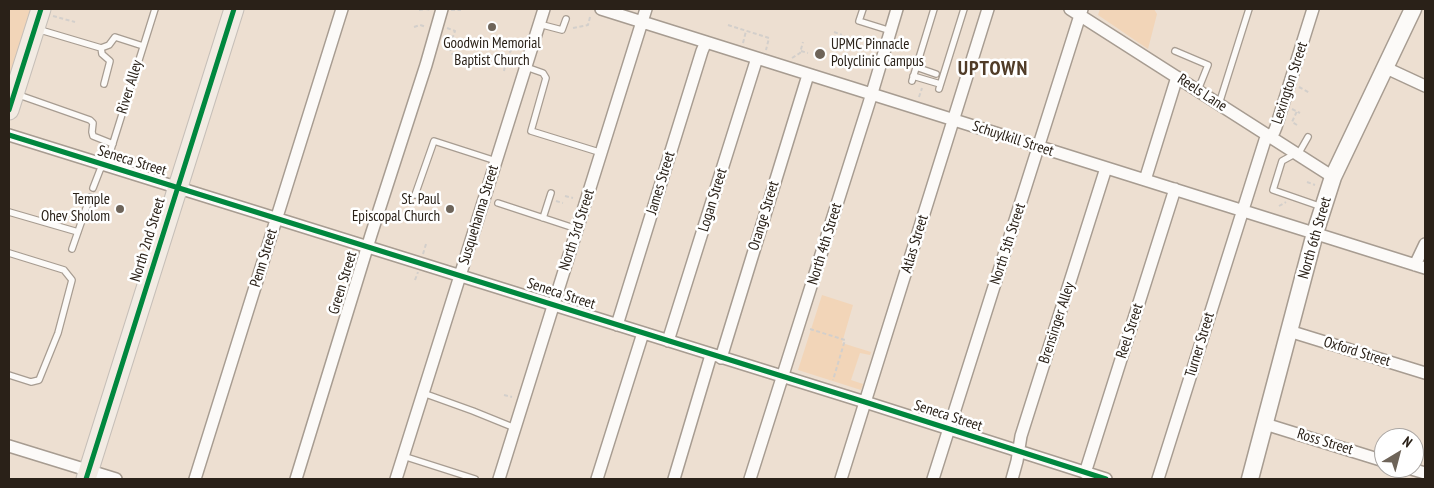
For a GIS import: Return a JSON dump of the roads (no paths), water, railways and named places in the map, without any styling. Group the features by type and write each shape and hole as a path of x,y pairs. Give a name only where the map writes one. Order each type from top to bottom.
{"main road":[{"name":"North 2nd Street","path":"87,475 234,9"},
{"name":"North 6th Street","path":"1250,479 1315,233 1333,178 1413,9"},
{"path":"11,102 35,29 46,12"}],"street":[{"name":"Penn Street","path":"195,479 342,9"},
{"name":"Susquehanna Street","path":"396,479 544,9"},
{"name":"Schuylkill Street","path":"601,9 706,42 761,55 808,75 1420,266"},
{"name":"North 3rd Street","path":"498,479 646,9"},
{"name":"North 4th Street","path":"750,479 872,95 897,9"},
{"name":"Atlas Street","path":"841,479 988,9"},
{"name":"Lexington Street","path":"1242,210 1265,140 1276,127 1313,9"},
{"name":"Green Street","path":"296,479 367,247 426,65 438,10"},
{"name":"Reels Lane","path":"1077,11 1333,178"},
{"name":"North 5th Street","path":"933,479 1038,147 1077,11"},
{"name":"James Street","path":"616,325 706,42"},
{"name":"Logan Street","path":"668,341 761,55"},
{"path":"1384,67 1425,86"},
{"name":"Orange Street","path":"674,479 808,75"},
{"path":"1145,180 1177,77"},
{"name":"Seneca Street","path":"9,135 1106,479"},
{"name":"Brensinger Alley","path":"1012,479 1022,436 1106,168"},
{"name":"Reel Street","path":"1085,472 1175,190"},
{"name":"Turner Street","path":"1158,479 1242,210"},
{"path":"1420,266 1425,244"},
{"name":"Oxford Street","path":"1289,331 1425,373"},
{"path":"597,479 643,333"},
{"name":"Ross Street","path":"1265,424 1374,458"},
{"path":"9,446 87,475 116,479"}],"lane":[{"name":"River Alley","path":"93,188 100,170 108,160 155,9"},
{"path":"863,9 859,21 890,31"},
{"path":"934,9 913,78 940,87 964,9"},
{"path":"1218,104 1249,9"},
{"path":"539,24 562,30 566,19"},
{"path":"35,29 101,48 109,45 115,37 143,46"},
{"path":"101,48 102,54 110,61 104,84"},
{"path":"1175,51 1208,65 1198,90"},
{"path":"525,67 543,73 546,78 531,131 602,153"},
{"path":"916,67 936,74"},
{"path":"11,102 90,120 93,123 93,136 113,144"},
{"path":"1308,137 1300,151 1282,161 1273,190 1323,207"},
{"path":"415,195 434,141 496,161"},
{"path":"543,218 550,192"},
{"path":"72,249 90,197"},
{"path":"498,203 577,229"},
{"path":"9,212 78,232"},
{"path":"9,253 64,270 72,280 58,333 39,380 31,382 9,375"},
{"path":"423,393 514,428"},
{"path":"403,456 472,478"}],"place":[{"name":"Goodwin Memorial Baptist Church","path":"492,27"},
{"name":"UPMC Pinnacle Polyclinic Campus","path":"820,54"},
{"name":"Temple Ohev Sholom","path":"120,209"},
{"name":"St. Paul Episcopal Church","path":"450,209"}],"district":[{"name":"UPTOWN","path":"993,69"}]}
